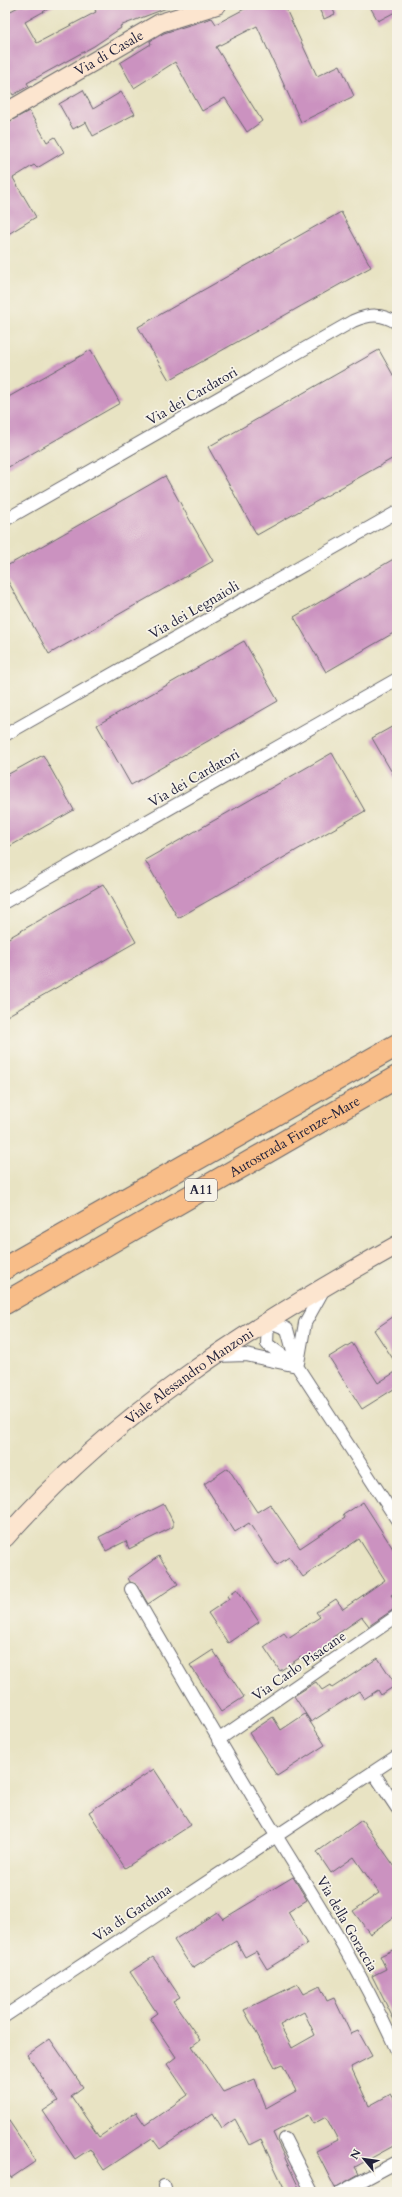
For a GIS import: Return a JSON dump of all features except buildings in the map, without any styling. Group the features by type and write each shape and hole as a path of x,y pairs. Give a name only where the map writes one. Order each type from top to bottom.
{"highway":[{"name":"Autostrada Firenze-Mare","path":"5,1268 397,1045"},
{"name":"Autostrada Firenze-Mare","path":"5,1303 397,1076"}],"street":[{"name":"Via di Casale","path":"5,113 160,23 217,5"},
{"name":"Via dei Cardatori","path":"5,520 353,321 366,316 378,314 397,323"},
{"name":"Via dei Legnaioli","path":"5,735 397,512"},
{"name":"Via dei Cardatori","path":"5,902 397,679"},
{"name":"Viale Alessandro Manzoni","path":"5,1538 25,1515 95,1446 154,1398 213,1356 268,1321 327,1284 397,1245"},
{"path":"297,1366 305,1323 327,1284"},
{"path":"297,1366 267,1344 268,1321 287,1329 297,1366 397,1520"},
{"path":"213,1356 246,1355 297,1366"},
{"name":"Via della Goraccia","path":"131,1589 218,1740 329,1918 386,2025 397,2051"},
{"name":"Via Carlo Pisacane","path":"218,1740 397,1616"},
{"name":"Via di Garduna","path":"5,2016 397,1756"},
{"path":"373,1772 397,1808"},
{"path":"285,2139 312,2192"},
{"path":"342,2192 397,2162"}]}
